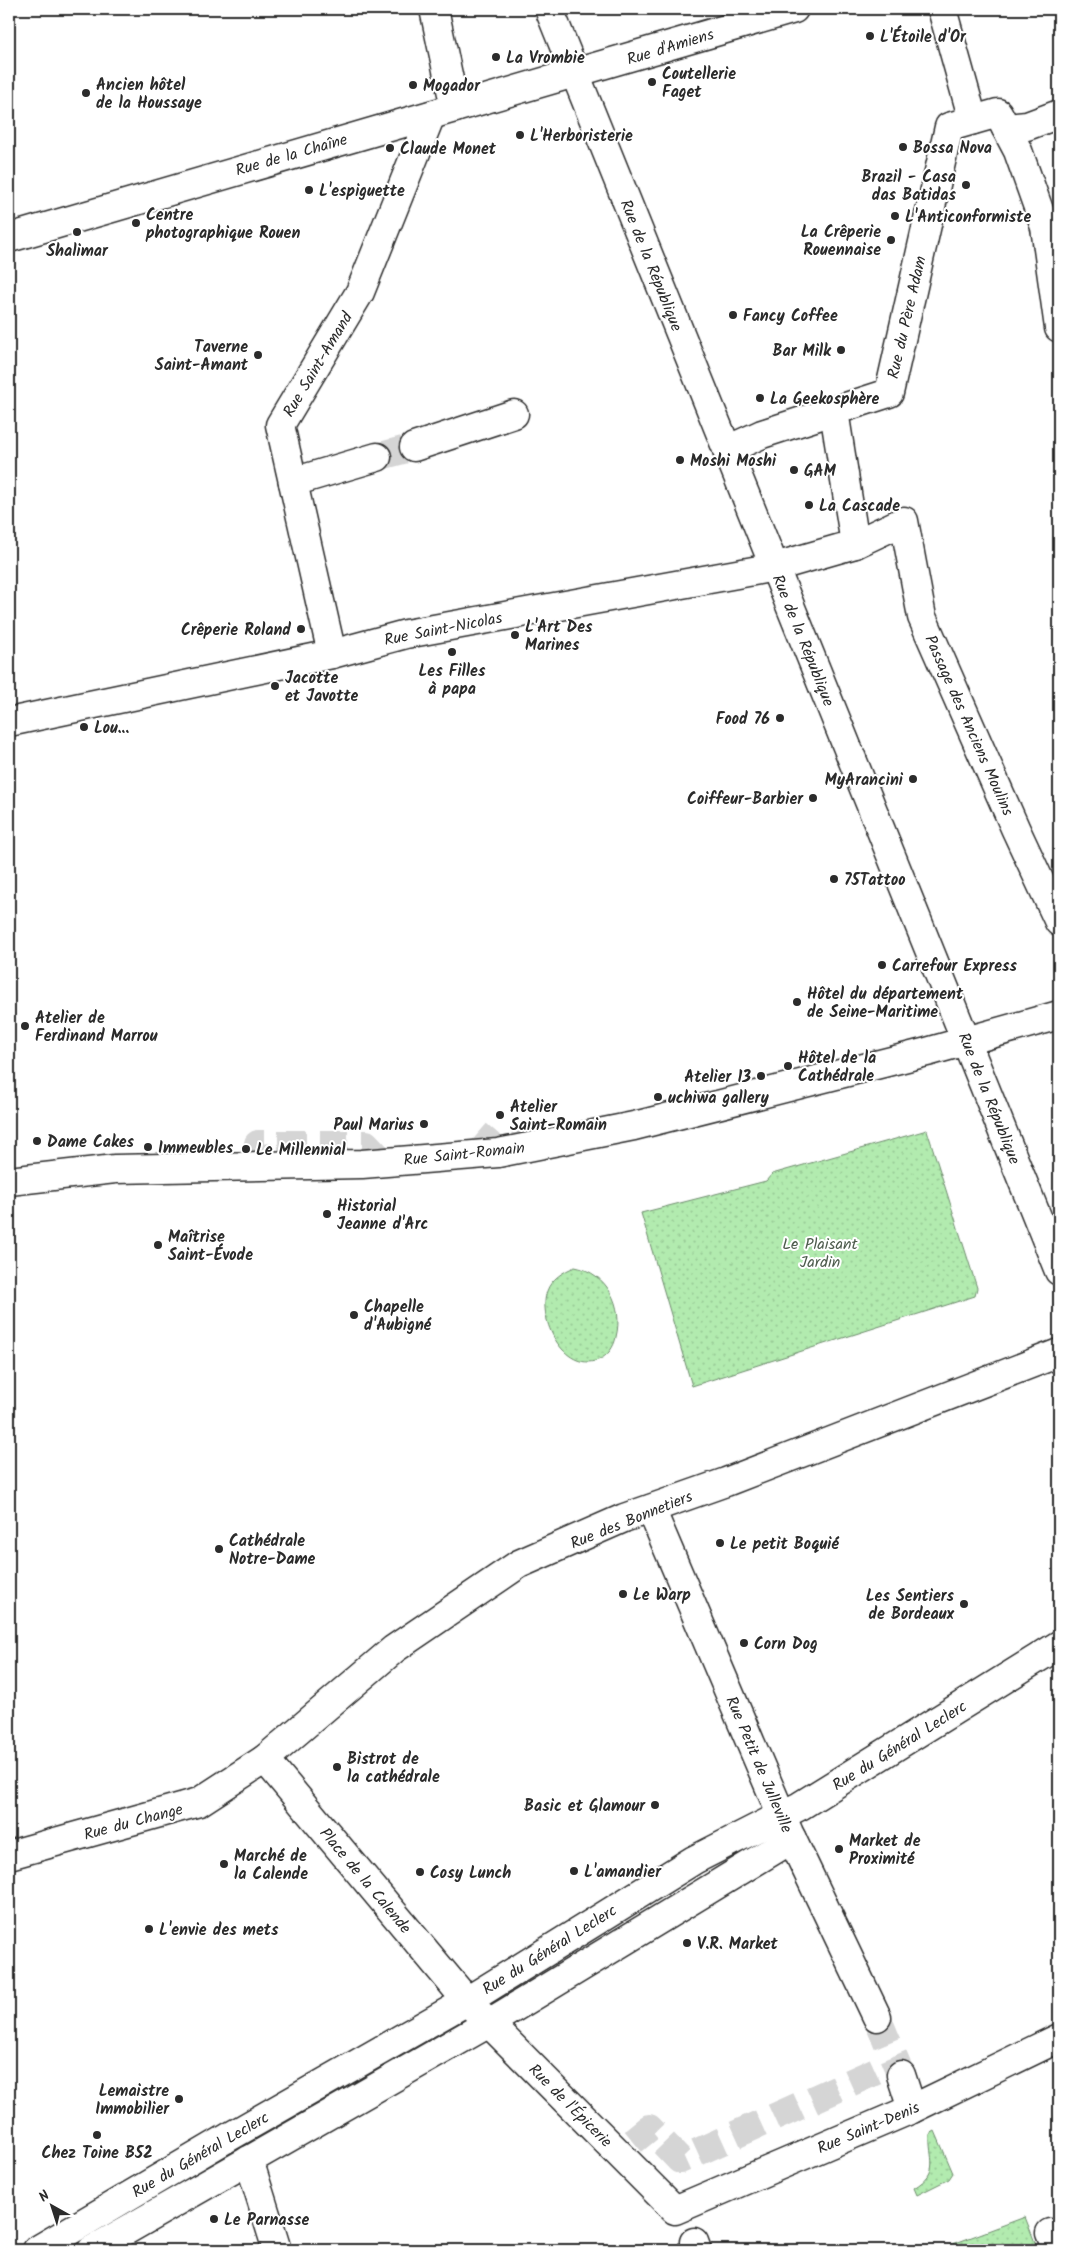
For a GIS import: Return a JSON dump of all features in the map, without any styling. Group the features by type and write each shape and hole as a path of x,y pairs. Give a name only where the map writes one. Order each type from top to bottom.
{"street":[{"path":"434,9 443,111"},
{"name":"Rue de la République","path":"548,9 1059,1271"},
{"name":"Rue d'Amiens","path":"575,74 794,9"},
{"path":"942,9 974,120 998,113 1018,151 1045,227 1059,328"},
{"name":"Rue de la Chaîne","path":"9,238 253,165 575,74"},
{"name":"Rue Saint-Amand","path":"332,654 280,425 360,292 443,111"},
{"path":"1006,128 1027,126 1059,114"},
{"name":"Rue du Père Adam","path":"727,450 762,434 889,394 949,127 974,120"},
{"path":"834,410 855,544"},
{"path":"414,447 514,414"},
{"path":"293,482 377,457"},
{"name":"Rue Saint-Nicolas","path":"9,722 332,654 406,634 775,567 855,544 904,520"},
{"name":"Passage des Anciens Moulins","path":"904,520 922,616 1016,830 1059,922"},
{"name":"Rue Saint-Romain","path":"9,1181 115,1169 362,1164 498,1153 634,1126 927,1052 1059,1015"},
{"name":"Rue des Bonnetiers","path":"257,1764 394,1649 519,1564 624,1518 1059,1353"},
{"name":"Rue Petit de Julleville","path":"650,1509 770,1783 787,1827 877,2017"},
{"name":"Rue du Général Leclerc","path":"92,2250 489,2022 787,1827 867,1765 1059,1645"},
{"name":"Rue du Change","path":"9,1855 199,1802 257,1764"},
{"name":"Place de la Calende","path":"257,1764 467,2001"},
{"name":"Rue du Général Leclerc","path":"37,2250 229,2137 467,2001 694,1860 787,1827"},
{"name":"Rue de l'Épicerie","path":"467,2001 675,2210"},
{"name":"Rue Saint-Denis","path":"675,2210 912,2109 1059,2038"},
{"path":"901,2075 912,2109"},
{"path":"249,2160 277,2250"}],"shaded area":[{"path":"9,469 16,511 9,512"}],"green space":[{"name":"Le Plaisant Jardin","path":"927,1130 977,1288 975,1296 692,1386 641,1213 766,1181 772,1174"},
{"path":"575,1267 586,1270 596,1276 604,1284 615,1303 618,1325 615,1341 608,1354 598,1360 586,1362 574,1359 564,1351 550,1329 546,1315 545,1303 549,1287 558,1276"},
{"path":"935,2131 953,2173 949,2179 917,2195 914,2188 923,2182 931,2170 930,2134"},
{"path":"1025,2217 1038,2250 937,2250"}],"tunnel":[{"path":"377,457 414,447"},
{"path":"479,1154 498,1132 512,1138 515,1149"},
{"path":"259,1166 258,1144 366,1144 383,1162"},
{"path":"877,2017 901,2075"},
{"path":"633,2141 649,2128 680,2160 876,2071 879,2075"}],"place":[{"name":"L'Étoile d'Or","path":"870,36"},
{"name":"La Vrombie","path":"496,57"},
{"name":"Coutellerie Faget","path":"652,82"},
{"name":"Mogador","path":"413,85"},
{"name":"Ancien hôtel de la Houssaye","path":"86,93"},
{"name":"L'Herboristerie","path":"520,135"},
{"name":"Bossa Nova","path":"903,147"},
{"name":"Claude Monet","path":"390,148"},
{"name":"Brazil - Casa das Batidas","path":"966,185"},
{"name":"L'espiguette","path":"309,190"},
{"name":"L'Anticonformiste","path":"895,216"},
{"name":"Centre photographique Rouen","path":"136,223"},
{"name":"Shalimar","path":"77,232"},
{"name":"La Crêperie Rouennaise","path":"891,240"},
{"name":"Fancy Coffee","path":"733,315"},
{"name":"Bar Milk","path":"841,350"},
{"name":"Taverne Saint-Amant","path":"258,355"},
{"name":"La Geekosphère","path":"760,398"},
{"name":"Moshi Moshi","path":"680,460"},
{"name":"GAM","path":"794,470"},
{"name":"La Cascade","path":"809,505"},
{"name":"Crêperie Roland","path":"301,629"},
{"name":"L'Art Des Marines","path":"515,635"},
{"name":"Les Filles à papa","path":"452,652"},
{"name":"Jacotte et Javotte","path":"275,686"},
{"name":"Food 76","path":"780,718"},
{"name":"Lou...","path":"84,727"},
{"name":"MyArancini","path":"913,779"},
{"name":"Coiffeur-Barbier","path":"813,798"},
{"name":"75Tattoo","path":"834,879"},
{"name":"Carrefour Express","path":"882,965"},
{"name":"Hôtel du département de Seine-Maritime","path":"797,1002"},
{"name":"Atelier de Ferdinand Marrou","path":"25,1026"},
{"name":"Hôtel de la Cathédrale","path":"788,1066"},
{"name":"Atelier 13","path":"761,1076"},
{"name":"uchiwa gallery","path":"658,1097"},
{"name":"Atelier Saint-Romain","path":"500,1115"},
{"name":"Paul Marius","path":"424,1124"},
{"name":"Dame Cakes","path":"37,1141"},
{"name":"Immeubles","path":"148,1147"},
{"name":"Le Millennial","path":"246,1149"},
{"name":"Historial Jeanne d'Arc","path":"327,1214"},
{"name":"Maîtrise Saint-Évode","path":"158,1245"},
{"name":"Chapelle d'Aubigné","path":"354,1315"},
{"name":"Le petit Boquié","path":"720,1543"},
{"name":"Cathédrale Notre-Dame","path":"219,1549"},
{"name":"Le Warp","path":"623,1594"},
{"name":"Les Sentiers de Bordeaux","path":"964,1604"},
{"name":"Corn Dog","path":"744,1643"},
{"name":"Bistrot de la cathédrale","path":"337,1767"},
{"name":"Basic et Glamour","path":"655,1805"},
{"name":"Market de Proximité","path":"839,1849"},
{"name":"Marché de la Calende","path":"224,1864"},
{"name":"L'amandier","path":"574,1871"},
{"name":"Cosy Lunch","path":"420,1872"},
{"name":"L'envie des mets","path":"149,1929"},
{"name":"V.R. Market","path":"687,1943"},
{"name":"Lemaistre Immobilier","path":"179,2099"},
{"name":"Chez Toine B52","path":"97,2135"},
{"name":"Le Parnasse","path":"214,2219"}]}
